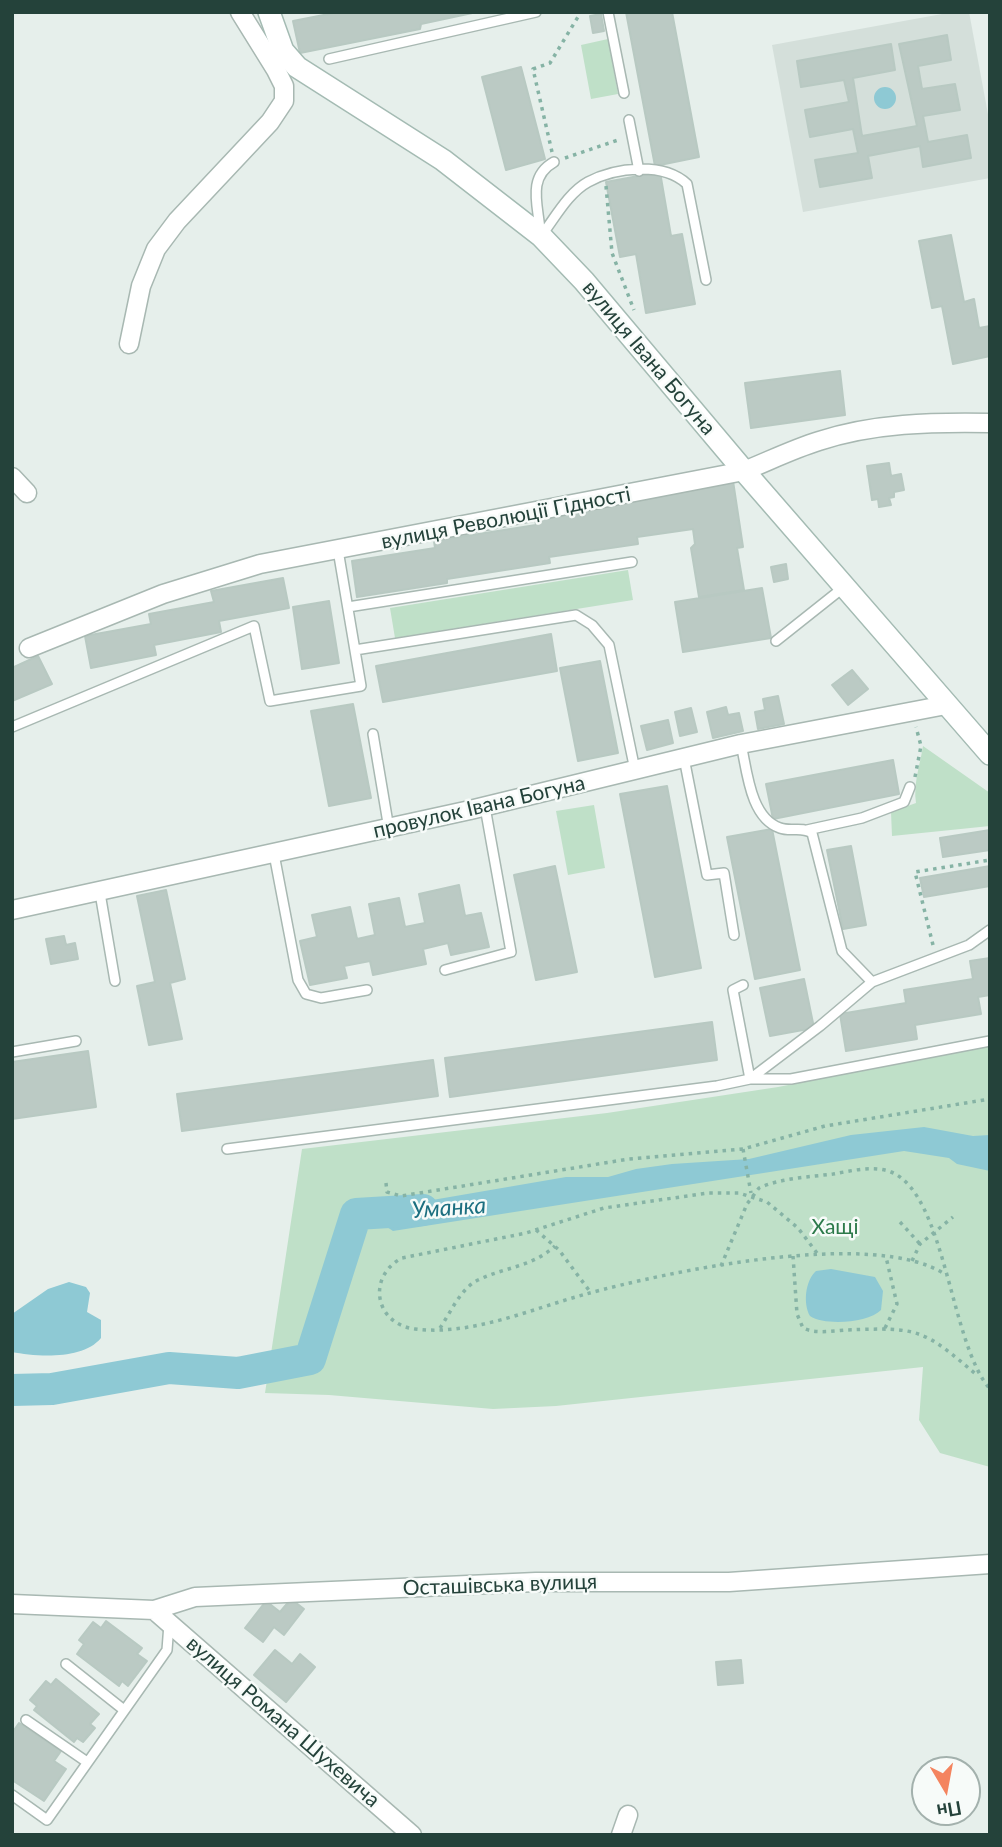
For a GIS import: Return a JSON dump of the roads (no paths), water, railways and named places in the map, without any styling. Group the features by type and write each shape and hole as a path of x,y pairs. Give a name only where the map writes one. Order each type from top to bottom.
{"main road":[{"name":"вулиця Івана Богуна","path":"268,12 282,51 297,67 443,160 541,236 584,281 844,587 939,706 990,754"}],"street":[{"path":"129,344 141,286 156,249 177,221 270,122 284,101 284,86 240,12"},
{"name":"вулиця Революції Гідності","path":"29,648 175,590 260,564 744,471 818,441 859,431 939,422 990,423"},
{"path":"12,477 27,493"},
{"name":"провулок Івана Богуна","path":"12,910 389,829 741,744 939,706"},
{"name":"Осташівська вулиця","path":"12,1604 154,1610 195,1597 536,1581 729,1582 990,1564"},
{"name":"вулиця Романа Шухевича","path":"154,1610 412,1835"},
{"path":"621,1835 628,1815"}],"lane":[{"path":"329,59 536,12"},
{"path":"608,12 624,93"},
{"path":"629,120 639,170"},
{"path":"541,236 535,186 540,176 555,162"},
{"path":"541,236 572,196 589,182 612,173 663,170 677,174 687,184 706,280"},
{"path":"12,727 254,626 270,701 361,686 338,550"},
{"path":"348,607 632,562"},
{"path":"776,641 844,587"},
{"path":"369,604 375,604 379,610"},
{"path":"355,650 576,615 592,625 609,645 635,770"},
{"path":"373,734 389,829"},
{"path":"741,744 754,796 762,814 779,828 807,830 862,818 904,802 910,787"},
{"path":"684,758 707,875 724,873 734,935"},
{"path":"444,970 511,952 485,807"},
{"path":"807,830 813,833 842,951 872,982"},
{"path":"274,854 298,980 306,994 321,998 367,990"},
{"path":"100,893 115,981"},
{"path":"750,1079 872,982 970,945 990,930"},
{"path":"743,985 733,990 750,1079"},
{"path":"12,1052 76,1041"},
{"path":"228,1150 717,1086 750,1079 791,1079 990,1041"},
{"path":"12,1796 47,1820 167,1650 169,1623"},
{"path":"66,1664 124,1710"},
{"path":"26,1720 87,1762"}],"water":[{"path":"885,87 893,90 896,98 893,106 885,109 877,106 874,98 877,90"},
{"path":"924,1127 973,1136 990,1135 990,1171 957,1164 949,1158 904,1151 393,1231 384,1225 380,1209 566,1177 608,1177 636,1169 672,1164 749,1159 851,1135"},
{"path":"831,1269 875,1277 883,1291 881,1310 867,1318 846,1322 826,1321 810,1316 806,1299 809,1281 816,1271"},
{"path":"69,1282 86,1287 90,1293 87,1312 101,1320 101,1338 93,1345 72,1353 46,1356 12,1352 12,1314 48,1289"}],"waterway":[{"name":"Уманка","path":"12,1390 52,1389 169,1368 238,1373 310,1359 356,1214 423,1210"}],"park label":[{"name":"Хащі","path":"835,1227"}]}
